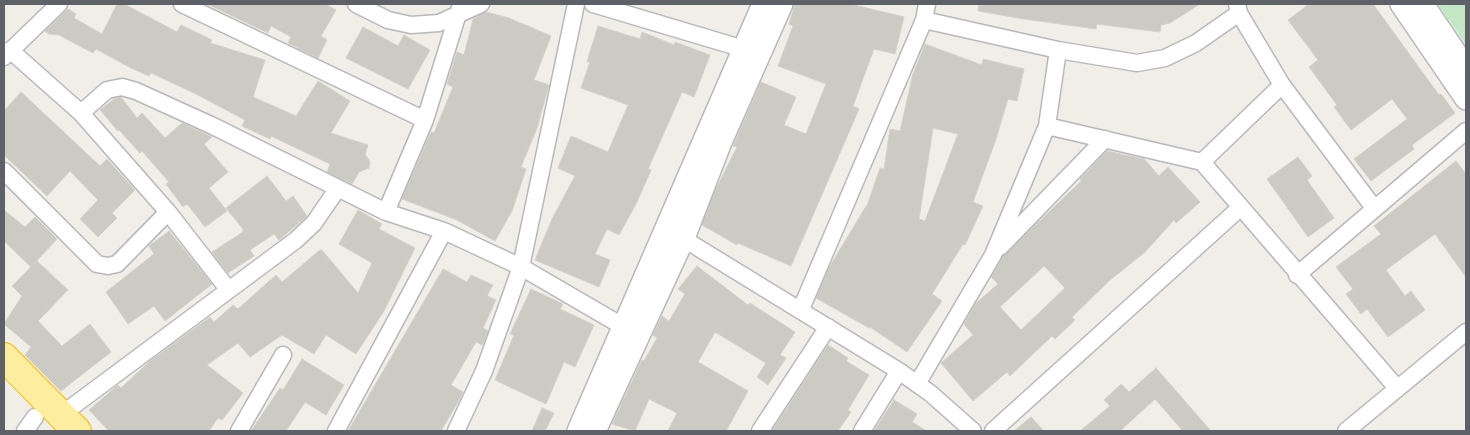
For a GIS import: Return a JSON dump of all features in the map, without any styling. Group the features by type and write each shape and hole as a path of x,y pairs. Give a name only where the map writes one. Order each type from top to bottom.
{"highway":[{"path":"4,357 50,425"},
{"path":"4,383 50,425"}],"street":[{"path":"58,4 7,54 81,113 168,212 228,289"},
{"path":"182,4 425,120"},
{"path":"356,4 388,20 411,24 439,23 460,8 481,4"},
{"path":"456,431 484,371 521,267 576,4"},
{"path":"593,4 744,49"},
{"path":"595,431 674,234 744,49 764,4"},
{"path":"578,431 624,327 721,142 782,4"},
{"path":"801,309 924,20 927,4"},
{"path":"1401,4 1466,99"},
{"path":"1423,4 1466,68"},
{"path":"386,212 425,120 460,8"},
{"path":"924,20 1058,50 1137,62 1165,58 1196,44 1238,9 1282,85 1374,208"},
{"path":"917,384 993,255 1047,126 1058,50"},
{"path":"1202,162 1282,85"},
{"path":"81,113 107,90 122,87 136,91 386,212 444,232 521,267 624,327"},
{"path":"1047,126 1202,162 1397,388"},
{"path":"1298,275 1466,131"},
{"path":"993,255 1105,139"},
{"path":"4,171 97,264 108,266 117,264 168,212"},
{"path":"50,425 228,289 296,240 314,223 338,188"},
{"path":"993,431 1241,207"},
{"path":"336,431 444,232"},
{"path":"674,234 801,309 899,371 974,431"},
{"path":"760,431 828,327"},
{"path":"1346,431 1466,332"},
{"path":"239,431 284,356"},
{"path":"862,431 899,371"}],"green space":[{"path":"1438,4 1466,4 1466,45"}],"building":[{"path":"117,4 124,4 177,32 181,25 212,40 210,43 265,60 253,97 296,116 318,81 350,101 331,133 368,145 365,154 370,162 369,168 359,172 352,184 327,172 330,164 271,136 270,139 242,126 245,120 196,94 151,73 149,76 131,68 96,49 93,53 59,35 49,34 45,31 68,9 76,14 74,18 102,34"},
{"path":"207,4 325,4 336,10 321,36 327,40 318,58 288,43 291,37 271,26 268,33"},
{"path":"795,4 850,4 904,17 895,54 874,49 853,106 859,109 791,266 738,243 737,245 702,225 715,191 737,147 733,146 761,82 796,97 784,125 806,134 826,84 778,66 793,26 789,24"},
{"path":"979,4 1200,4 1170,23 1161,25 1160,32 1097,24 1096,29 1024,19 978,11"},
{"path":"1309,4 1373,4 1439,95 1441,94 1455,113 1412,145 1414,149 1371,181 1354,159 1407,119 1392,99 1351,130 1334,107 1337,105 1309,67 1318,60 1288,20"},
{"path":"486,12 509,18 551,36 534,80 549,85 537,128 521,167 526,169 512,211 495,241 457,220 402,199 431,132 434,133 453,87 447,84 457,52 464,55 473,19"},
{"path":"598,26 640,39 642,32 674,45 675,42 710,55 694,97 682,92 648,169 651,170 637,202 619,235 607,229 595,254 610,260 599,287 535,260 552,219 575,176 558,168 571,136 608,152 628,105 581,88 590,62 587,62"},
{"path":"363,27 398,46 404,35 430,50 408,89 346,58"},
{"path":"925,44 982,65 983,59 1024,69 1017,101 1008,99 995,142 973,202 983,206 965,245 963,244 932,294 942,301 907,352 870,327 816,298 830,266 868,203 880,168 884,169 890,129 900,131 913,74","holes":["933,128 958,134 925,221 919,219"]},
{"path":"21,92 100,166 107,159 135,190 112,213 117,218 98,237 80,219 98,200 70,171 47,196 4,155 4,111"},
{"path":"121,97 137,118 142,113 165,138 182,123 212,137 204,144 228,172 209,188 227,211 205,227 187,204 183,207 166,184 169,182 142,151 140,153 100,110 114,99"},
{"path":"1107,151 1144,159 1159,176 1168,167 1200,202 1176,223 1174,220 1145,252 1109,281 1072,317 1075,320 1055,339 1052,336 1010,376 1007,372 973,401 941,363 973,335 964,324 976,303 998,284 991,277 1003,256 1081,181 1080,179","holes":["1044,266 1065,288 1021,330 1000,307"]},
{"path":"1298,157 1312,176 1307,180 1334,218 1308,237 1267,179"},
{"path":"1456,161 1466,174 1466,277 1435,234 1386,270 1405,296 1411,291 1425,310 1388,337 1367,309 1361,314 1346,294 1353,289 1336,267 1381,234 1374,226"},
{"path":"267,176 286,201 293,196 307,216 300,222 297,220 299,223 279,240 274,234 250,250 254,256 228,273 212,252 243,232 243,229 226,208"},
{"path":"4,210 25,227 35,217 57,239 31,267 4,241"},
{"path":"358,210 382,224 379,229 415,248 384,311 356,354 326,335 314,354 282,335 250,357 238,343 207,365 243,393 222,420 218,418 209,431 109,431 89,410 118,385 121,388 150,361 210,317 214,322 233,305 238,309 276,275 282,282 321,249 358,293 372,263 339,244"},
{"path":"169,231 212,284 165,321 154,306 128,324 106,292 154,254 149,246"},
{"path":"37,261 68,290 38,321 62,346 90,324 111,352 61,391 25,355 31,347 4,324 22,296 12,286"},
{"path":"697,266 748,305 750,303 795,332 780,355 786,358 768,385 757,377 766,363 715,332 698,362 748,391 726,431 668,431 677,413 649,399 635,431 612,424 642,360 644,361 657,338 653,335 662,316 669,321 685,294 678,289"},
{"path":"443,269 467,282 471,275 493,285 487,296 496,300 483,328 488,331 484,342 482,345 476,342 451,385 463,392 441,431 348,431"},
{"path":"531,289 563,304 560,309 594,325 575,367 564,362 546,404 495,380 514,335 510,334"},
{"path":"828,345 848,358 846,361 869,375 848,410 851,412 838,431 772,431"},
{"path":"302,359 344,385 326,415 305,402 286,431 251,431 280,388 283,390"},
{"path":"1156,368 1211,431 1183,431 1155,399 1120,431 1080,431 1110,406 1104,400 1121,384 1129,392"},
{"path":"894,400 917,414 912,422 927,431 874,431"},
{"path":"542,408 554,413 545,431 532,431"},
{"path":"1031,417 1044,431 1014,431"}]}
